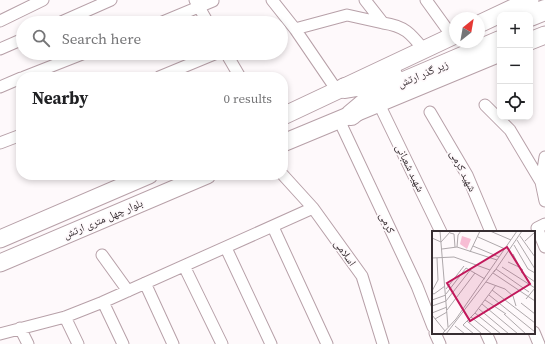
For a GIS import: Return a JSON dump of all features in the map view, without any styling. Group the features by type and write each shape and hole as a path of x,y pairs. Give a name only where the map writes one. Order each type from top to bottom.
{"highway":[{"path":"524,5 545,10"},
{"path":"533,27 545,22"},
{"path":"485,35 497,30"},
{"name":"زیر گذر ارتش","path":"345,117 376,94 497,42"},
{"name":"زیر گذر ارتش","path":"341,90 375,82 449,43"}],"main road":[{"path":"485,21 524,5"},
{"path":"533,40 545,35"},
{"path":"288,114 424,50 449,41"},
{"path":"288,141 497,54"},
{"name":"بلوار چهل متری ارتش","path":"0,239 137,180"},
{"name":"بلوار چهل متری ارتش","path":"0,263 195,180"}],"street":[{"path":"0,21 43,0"},
{"path":"75,16 111,0"},
{"path":"272,0 284,16"},
{"path":"366,0 384,23"},
{"path":"426,0 449,26"},
{"path":"174,16 197,4 213,1"},
{"path":"197,4 204,16"},
{"path":"295,30 347,15 394,24 408,31 424,50"},
{"path":"288,21 341,90"},
{"path":"0,49 16,42"},
{"path":"37,72 67,60"},
{"path":"171,72 200,60"},
{"path":"230,60 237,72"},
{"path":"0,87 16,80"},
{"name":"شهید شعبانی","path":"378,104 441,231"},
{"path":"484,104 510,130 541,182 545,201"},
{"name":"شهید کرمی","path":"430,112 467,175 491,231"},
{"name":"کرمی","path":"345,117 432,324"},
{"path":"0,143 16,137"},
{"path":"541,182 545,157"},
{"name":"اسلامی","path":"288,180 314,208 362,276 383,344"},
{"path":"0,334 65,317 128,291 314,208"},
{"path":"545,224 537,228 545,247"},
{"path":"273,227 327,344"},
{"path":"226,248 271,344"},
{"path":"102,255 128,291"},
{"path":"184,266 222,344"},
{"path":"145,283 173,344"},
{"path":"102,302 123,344"},
{"path":"65,317 78,344"},
{"path":"20,328 28,344"},
{"path":"436,334 440,344"},
{"path":"486,334 491,344"},
{"path":"535,334 539,344"}]}
